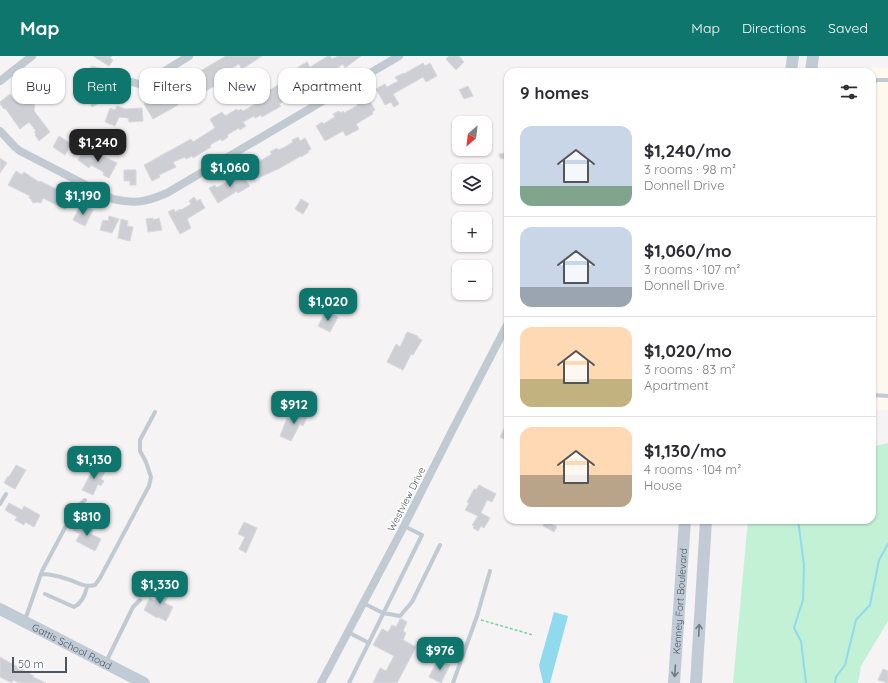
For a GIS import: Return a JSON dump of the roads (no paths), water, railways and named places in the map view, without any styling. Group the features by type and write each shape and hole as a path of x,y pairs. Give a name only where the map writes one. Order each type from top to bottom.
{"main road":[{"path":"792,68 793,56"},
{"path":"812,68 813,56"},
{"name":"Kenney Fort Boulevard","path":"674,683 685,524"},
{"name":"Kenney Fort Boulevard","path":"696,683 706,524"},
{"name":"Gattis School Road","path":"0,609 144,683"}],"street":[{"path":"0,82 32,56"},
{"path":"132,82 142,85 190,56"},
{"path":"0,131 14,147 20,151 113,199 128,202 141,202 167,193 399,56"},
{"name":"Westview Drive","path":"321,683 404,526 452,429 504,331"}],"lane":[{"path":"876,81 888,80"},
{"path":"876,395 888,396"},
{"path":"41,574 50,574 69,579 87,587 95,585 100,578 149,486 151,477 146,462 140,451 140,440 155,412"},
{"path":"0,504 6,494"},
{"path":"24,622 41,574 74,509 85,500"},
{"path":"349,683 422,535 404,526"},
{"path":"363,603 383,613 400,616 412,602 440,545"},
{"path":"453,683 477,616 490,571"},
{"path":"45,594 74,607 79,604 85,596 87,587"},
{"path":"105,663 133,607 140,600"},
{"path":"348,631 369,643"}],"water":[{"path":"554,612 568,616 550,683 543,683 539,665"}],"waterway":[{"path":"799,524 804,565 803,600 794,628 801,641 806,683"},
{"path":"835,683 836,677 845,665 856,620 870,605 879,560 888,544"}]}
